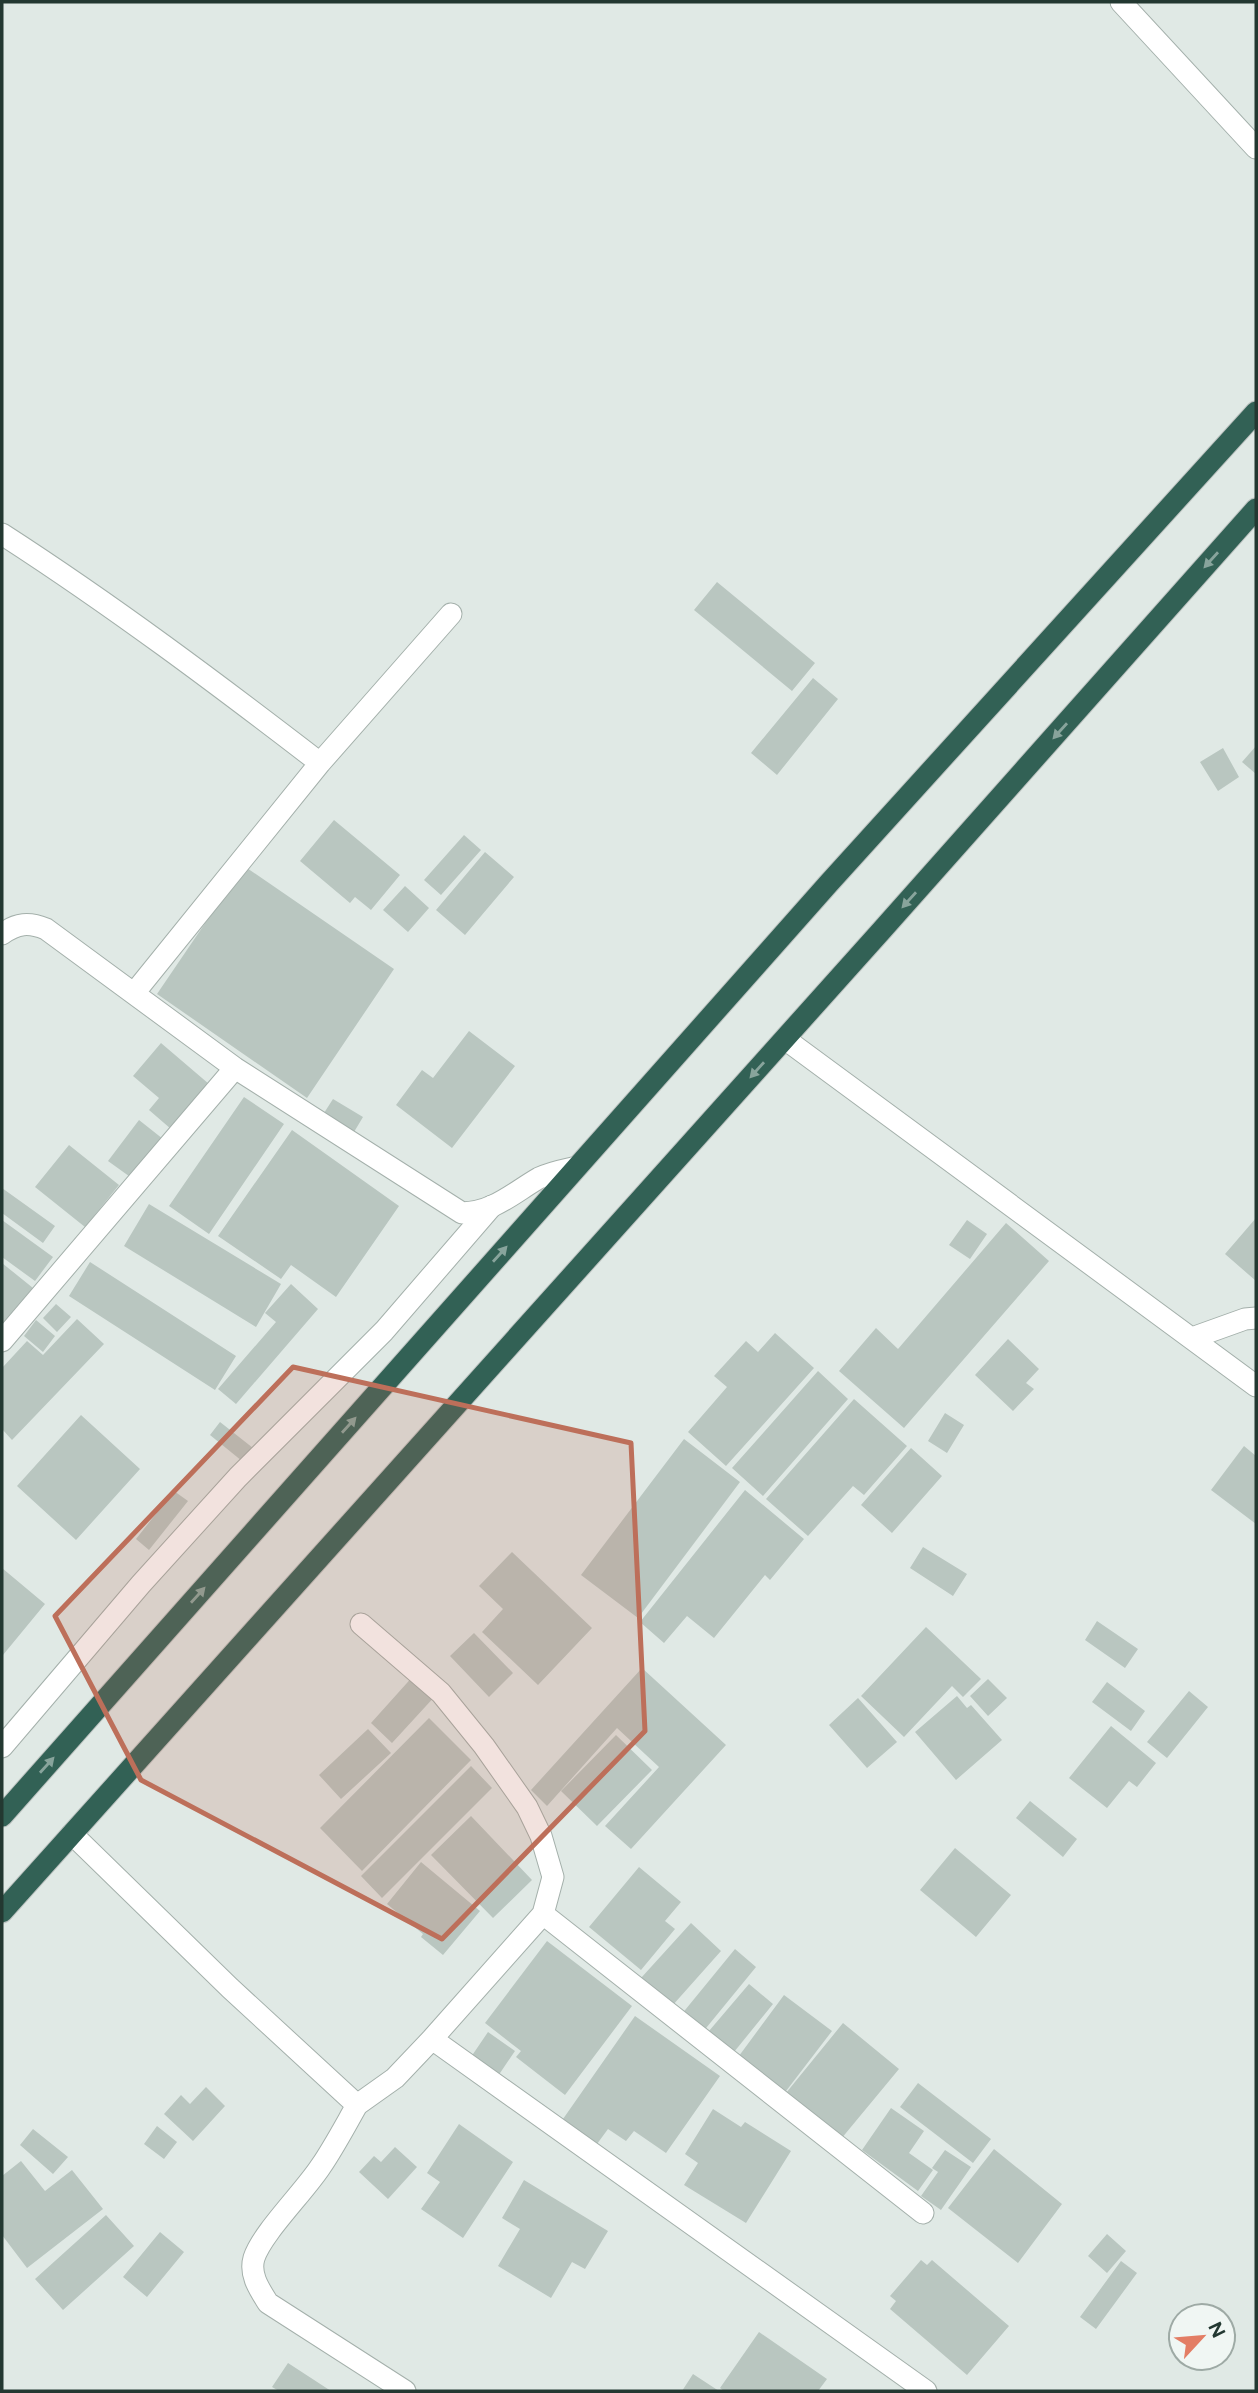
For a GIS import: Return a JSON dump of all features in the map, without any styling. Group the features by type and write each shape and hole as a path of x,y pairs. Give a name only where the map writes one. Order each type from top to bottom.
{"highway":[{"path":"2,1816 839,873 1256,412"},
{"path":"2,1912 1256,509"}],"street":[{"path":"1121,2 1256,148"},
{"path":"2,534 74,580 196,668 320,763"},
{"path":"135,992 320,763 451,614"},
{"path":"2,934 13,926 23,924 32,923 46,929 235,1068 462,1213 477,1212 507,1200 540,1178 577,1167"},
{"path":"785,1039 1256,1385"},
{"path":"2,1341 235,1068"},
{"path":"2,1747 141,1584 238,1477 384,1331 492,1206"},
{"path":"1192,1339 1256,1318"},
{"path":"361,1623 440,1693 484,1746 527,1807 541,1836 553,1877 543,1913 395,2078 357,2105 321,2166 264,2241 254,2259 254,2274 268,2303 405,2391"},
{"path":"72,1834 357,2105"},
{"path":"543,1913 923,2213"},
{"path":"432,2039 926,2391"}],"highlighted area":[{"path":"293,1367 631,1443 645,1731 442,1939 141,1780 55,1616"}],"building":[{"path":"717,582 815,663 792,691 694,610"},
{"path":"813,678 838,699 777,775 751,753"},
{"path":"1256,746 1256,774 1242,762"},
{"path":"1223,748 1239,777 1218,791 1200,762"},
{"path":"334,820 400,875 371,910 355,897 350,903 300,861"},
{"path":"464,835 481,850 441,895 424,880"},
{"path":"485,852 514,877 465,935 436,910"},
{"path":"244,866 394,969 307,1098 157,994"},
{"path":"405,886 429,908 408,932 383,910"},
{"path":"469,1031 515,1066 452,1148 396,1105 422,1070 433,1078"},
{"path":"161,1043 209,1084 171,1129 149,1110 159,1098 133,1076"},
{"path":"244,1097 284,1124 209,1234 169,1206"},
{"path":"333,1099 363,1117 354,1132 324,1113"},
{"path":"139,1120 163,1139 133,1179 108,1161"},
{"path":"292,1130 399,1206 336,1297 291,1265 281,1279 218,1236"},
{"path":"69,1145 119,1185 85,1227 35,1187"},
{"path":"2,1188 55,1226 43,1243 2,1213"},
{"path":"149,1204 281,1284 256,1327 124,1246"},
{"path":"1256,1218 1256,1281 1225,1254"},
{"path":"2,1220 53,1257 35,1281 2,1257"},
{"path":"967,1220 987,1234 970,1259 949,1245"},
{"path":"1006,1223 1049,1261 904,1428 839,1371 876,1328 898,1349"},
{"path":"90,1262 236,1356 215,1390 69,1296"},
{"path":"2,1263 33,1288 2,1328"},
{"path":"291,1284 318,1309 236,1404 218,1389 276,1322 265,1313"},
{"path":"56,1304 71,1317 57,1332 43,1318"},
{"path":"77,1319 104,1344 12,1440 2,1429 2,1368 27,1341 43,1355"},
{"path":"36,1320 55,1336 43,1352 24,1336"},
{"path":"775,1333 814,1368 726,1466 688,1432 727,1387 714,1376 746,1341 758,1352"},
{"path":"1008,1339 1039,1369 1026,1383 1034,1389 1013,1411 975,1375"},
{"path":"818,1371 848,1399 763,1496 732,1468"},
{"path":"854,1399 907,1446 864,1495 853,1486 808,1536 766,1499"},
{"path":"945,1413 964,1425 947,1453 928,1441"},
{"path":"81,1415 140,1469 76,1540 17,1486"},
{"path":"220,1422 253,1448 242,1461 210,1435"},
{"path":"684,1439 740,1482 638,1618 581,1575"},
{"path":"1244,1446 1256,1456 1256,1524 1211,1490"},
{"path":"911,1448 942,1476 892,1533 861,1505"},
{"path":"745,1490 804,1539 770,1580 765,1575 714,1638 687,1616 664,1643 640,1622"},
{"path":"174,1491 188,1501 149,1550 136,1539"},
{"path":"923,1547 967,1574 953,1596 910,1568"},
{"path":"512,1552 592,1628 538,1685 482,1632 503,1609 479,1586"},
{"path":"2,1568 45,1604 3,1655 2,1654"},
{"path":"1097,1621 1138,1649 1125,1668 1085,1640"},
{"path":"926,1627 981,1679 963,1697 952,1686 904,1737 861,1696"},
{"path":"474,1633 513,1673 489,1697 450,1656"},
{"path":"642,1668 726,1745 631,1849 605,1826 659,1767 617,1728 547,1806 531,1790"},
{"path":"415,1674 437,1694 392,1743 371,1723"},
{"path":"988,1679 1007,1698 988,1716 970,1696"},
{"path":"1107,1682 1145,1711 1131,1731 1092,1702"},
{"path":"1189,1691 1208,1707 1167,1758 1147,1742"},
{"path":"957,1696 967,1708 971,1705 1002,1740 956,1780 915,1732"},
{"path":"858,1698 897,1742 867,1768 829,1725"},
{"path":"429,1718 471,1760 362,1871 320,1828"},
{"path":"1111,1726 1156,1763 1137,1787 1129,1781 1107,1808 1069,1778"},
{"path":"368,1729 391,1753 341,1799 319,1775"},
{"path":"616,1735 652,1770 597,1826 561,1791"},
{"path":"471,1766 492,1788 382,1898 361,1876"},
{"path":"1030,1801 1077,1839 1063,1857 1016,1818"},
{"path":"471,1816 532,1880 493,1918 431,1855"},
{"path":"955,1848 1011,1895 976,1937 920,1890"},
{"path":"421,1862 480,1911 443,1955 387,1904"},
{"path":"639,1867 681,1902 665,1921 675,1929 641,1970 589,1927"},
{"path":"691,1923 721,1951 672,2006 641,1978"},
{"path":"547,1941 632,2006 565,2095 516,2057 521,2051 485,2023"},
{"path":"735,1949 756,1967 702,2033 681,2015"},
{"path":"749,1984 773,2004 734,2052 709,2031"},
{"path":"784,1995 832,2031 783,2095 736,2060"},
{"path":"635,2016 720,2076 666,2153 634,2131 626,2141 608,2129 597,2144 563,2119"},
{"path":"843,2023 899,2069 841,2139 786,2093"},
{"path":"488,2032 515,2051 498,2076 471,2057"},
{"path":"918,2083 991,2139 973,2163 900,2107"},
{"path":"206,2087 225,2106 193,2141 164,2114 181,2095 190,2104"},
{"path":"891,2108 924,2131 909,2153 933,2170 918,2191 862,2150"},
{"path":"713,2109 741,2127 745,2122 791,2151 746,2223 684,2185 698,2163 685,2154"},
{"path":"459,2124 513,2162 463,2238 421,2209 440,2182 427,2173"},
{"path":"157,2126 177,2142 164,2159 144,2144"},
{"path":"33,2129 68,2157 53,2174 20,2145"},
{"path":"395,2147 417,2167 388,2199 359,2172 374,2156 381,2162"},
{"path":"994,2149 1062,2204 1018,2263 948,2208"},
{"path":"945,2150 971,2167 941,2210 921,2196 938,2172 932,2168"},
{"path":"21,2161 45,2191 72,2170 103,2209 27,2268 2,2235 2,2176"},
{"path":"524,2180 608,2231 585,2269 572,2262 551,2298 498,2266 520,2229 502,2218"},
{"path":"106,2215 134,2246 63,2310 35,2279"},
{"path":"160,2232 184,2252 147,2297 123,2277"},
{"path":"1107,2234 1126,2251 1107,2273 1088,2256"},
{"path":"921,2260 927,2265 932,2260 1009,2326 967,2375 890,2309 896,2301 890,2296"},
{"path":"1121,2261 1137,2273 1096,2329 1080,2317"},
{"path":"759,2332 827,2379 818,2391 724,2391 720,2388"},
{"path":"288,2363 331,2391 279,2391 272,2387"},
{"path":"693,2374 719,2391 682,2391"}]}
